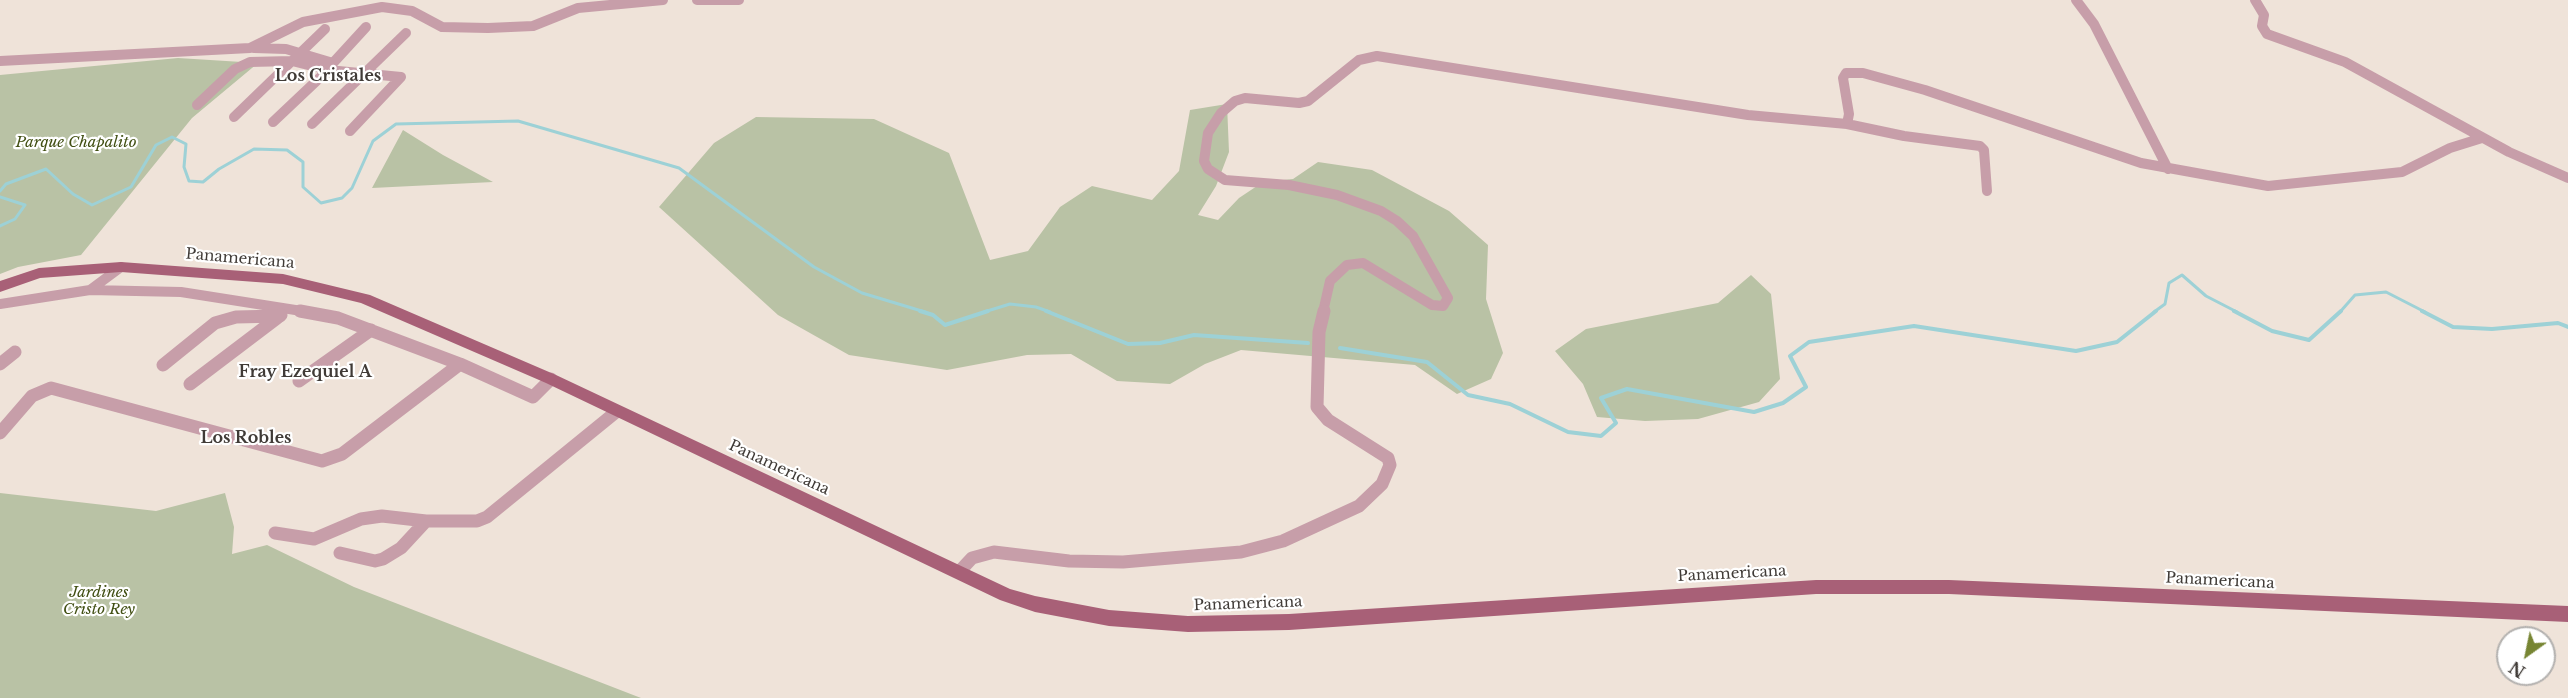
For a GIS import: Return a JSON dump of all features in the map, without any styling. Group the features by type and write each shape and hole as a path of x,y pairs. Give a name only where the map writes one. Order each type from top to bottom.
{"main road":[{"name":"Panamericana","path":"0,287 39,273 121,267 283,279 365,298 551,379 616,412 1006,594 1035,604 1109,618 1188,624 1289,622 1816,587 1949,587 2568,614"}],"street":[{"path":"250,48 303,22 382,7 412,11 442,27 488,28 533,26 578,8 663,0"},
{"path":"697,0 739,0"},
{"path":"2076,0 2094,24 2168,170"},
{"path":"2255,0 2264,15 2262,26 2267,33 2345,62 2482,138 2568,178"},
{"path":"197,105 241,64 296,57 336,62 366,27"},
{"path":"234,117 325,29"},
{"path":"312,124 406,33"},
{"path":"0,62 250,48 286,49 296,57 328,69 401,77 350,131"},
{"path":"959,572 972,558 994,552 1069,561 1122,562 1241,552 1283,541 1327,522 1359,506 1375,494 1382,484 1390,465 1388,458 1328,420 1317,407 1319,332 1330,281 1347,265 1363,263 1375,268 1432,305 1443,306 1448,298 1413,236 1397,221 1381,211 1337,195 1289,185 1225,180 1208,170 1204,161 1208,133 1221,113 1235,101 1245,98 1291,103 1308,101 1359,60 1377,56 1394,57 1748,115 1847,124 1904,136 1983,147 1987,191"},
{"path":"273,122 328,69"},
{"path":"1847,124 1849,114 1842,78 1846,73 1863,73 1916,87 2067,140 2168,170 2249,184 2281,186 2403,172 2450,148 2482,138"},
{"path":"90,290 121,267"},
{"path":"0,304 90,290 181,292 285,313 338,318 460,364 533,397 551,379"},
{"path":"163,365 215,323 236,317 285,313"},
{"path":"190,384 285,313"},
{"path":"298,381 371,330"},
{"path":"0,364 15,352"},
{"path":"0,433 32,396 51,388 322,460 342,454 460,364"},
{"path":"275,533 307,540 361,519 382,516 426,521 469,522 487,517 616,412"},
{"path":"340,553 375,561 384,560 401,548 426,521"}],"green space":[{"name":"Parque Chapalito","path":"178,58 258,63 192,118 81,255 18,267 0,274 0,75"},
{"path":"1227,104 1229,152 1216,186 1198,215 1218,220 1239,198 1263,182 1293,179 1318,162 1372,170 1449,211 1488,245 1486,299 1503,353 1491,379 1457,394 1415,365 1241,350 1205,364 1170,384 1117,381 1071,354 1027,355 947,370 849,355 778,315 659,207 714,143 756,117 874,119 949,153 990,260 1028,251 1060,207 1092,186 1152,200 1179,171 1190,110"},
{"path":"403,130 443,155 493,182 372,188"},
{"path":"1751,275 1771,294 1780,379 1759,402 1698,419 1645,421 1597,417 1583,384 1555,351 1586,329 1718,303"},
{"name":"Jardines Cristo Rey","path":"0,493 156,511 225,493 234,527 232,554 267,545 354,587 641,698 0,698"}],"waterway":[{"path":"0,191 6,184 46,169 73,194 92,205 131,187 156,145 172,137 186,144 184,167 189,181 203,182 219,169 254,149 287,150 303,162 303,187 321,203 342,198 352,188 373,141 396,124 518,121 679,168 814,267 862,293 925,312"},
{"path":"0,197 25,205 15,219 0,226"},
{"path":"2154,312 2165,304 2169,283 2182,275 2206,296 2237,312"},
{"path":"2340,312 2355,295 2386,292 2425,312"},
{"path":"984,312 1010,304 1036,307 1050,312"},
{"path":"920,311 933,315 945,325 988,311"},
{"path":"1046,311 1128,344 1160,343 1194,335 1308,343"},
{"path":"1340,348 1427,362 1468,395 1510,404 1568,432 1601,436 1616,423 1601,398 1627,389 1754,412 1783,403 1806,387 1790,356 1809,342 1914,326 2076,351 2117,342 2156,311"},
{"path":"2234,311 2272,331 2309,340 2340,312"},
{"path":"2422,311 2453,327 2492,329 2558,323 2568,327"}],"district":[{"name":"Los Cristales","path":"328,76"},
{"name":"Fray Ezequiel A","path":"305,372"},
{"name":"Los Robles","path":"246,438"}]}
